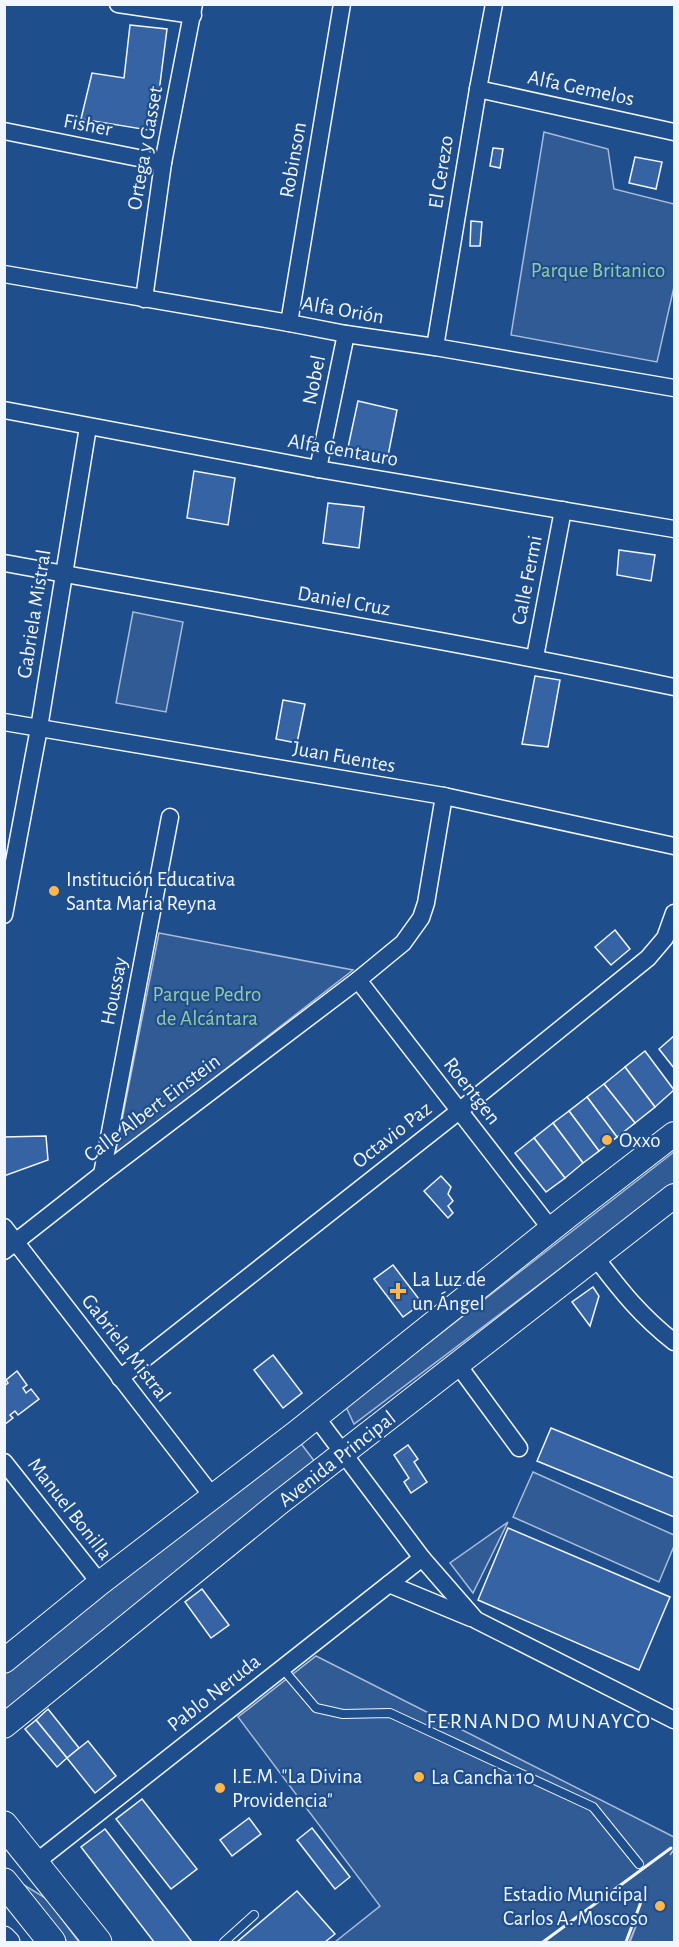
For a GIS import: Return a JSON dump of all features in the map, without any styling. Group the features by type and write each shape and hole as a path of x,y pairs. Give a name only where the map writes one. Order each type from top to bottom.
{"main road":[{"path":"6,1656 316,1417 551,1229 675,1134"},
{"name":"Avenida Principal","path":"4,1726 279,1503 675,1197"},
{"path":"4,1825 98,1942"},
{"path":"4,1882 52,1942"}],"street":[{"path":"118,4 194,10"},
{"name":"Robinson","path":"289,323 342,4"},
{"name":"El Cerezo","path":"435,347 494,4"},
{"name":"Ortega y Gasset","path":"144,299 163,163 194,10"},
{"name":"Alfa Gemelos","path":"478,88 675,132"},
{"name":"Fisher","path":"4,131 163,163"},
{"name":"Alfa Orión","path":"4,274 346,334 675,388"},
{"name":"Nobel","path":"318,470 346,334"},
{"name":"Alfa Centauro","path":"4,411 318,470 675,529"},
{"name":"Gabriela Mistral","path":"4,915 39,728 88,427"},
{"name":"Calle Fermi","path":"535,657 563,510"},
{"name":"Daniel Cruz","path":"4,563 535,657 675,687"},
{"name":"Juan Fuentes","path":"4,722 444,796 675,846"},
{"name":"Calle Albert Einstein","path":"10,1247 403,943 421,918 429,886 444,796"},
{"name":"Houssay","path":"102,1174 170,817"},
{"name":"Octavio Paz","path":"120,1378 459,1112 648,958 665,938 675,913"},
{"name":"Roentgen","path":"358,980 551,1229"},
{"name":"Gabriela Mistral","path":"4,1227 10,1247 120,1378 213,1497"},
{"path":"596,1258 631,1304 650,1323 675,1342"},
{"path":"458,1365 519,1448"},
{"path":"316,1417 422,1558 476,1620"},
{"name":"Manuel Bonilla","path":"4,1462 100,1583"},
{"name":"Pablo Neruda","path":"34,1863 422,1558"},
{"path":"389,1584 476,1620 675,1720"},
{"path":"4,1937 9,1942"}],"lane":[{"path":"282,1668 316,1708 344,1714 390,1713 593,1807 639,1864"},
{"path":"224,1942 254,1915"}],"shaded area":[{"name":"Parque Britanico","path":"544,132 608,149 614,189 674,204 674,287 657,362 511,335"},
{"path":"133,612 183,622 166,712 116,703"},
{"name":"Parque Pedro de Alcántara","path":"159,933 353,970 115,1155"},
{"path":"674,1152 674,1183 354,1424 346,1407"},
{"path":"299,1441 315,1462 5,1713 5,1671"},
{"path":"533,1472 674,1535 674,1546 659,1582 513,1517"},
{"path":"508,1522 473,1593 450,1563"},
{"name":"La Cancha 10","path":"316,1656 674,1837 674,1849 670,1855 674,1850 674,1942 630,1942 638,1921 629,1942 335,1942 380,1906 238,1717"},
{"path":"24,1885 47,1899 79,1942 67,1942"}],"building":[{"path":"130,25 167,29 154,131 81,119 92,73 124,78"},
{"path":"493,148 503,149 500,168 490,166"},
{"path":"635,157 662,162 656,189 629,183"},
{"path":"471,221 482,222 480,246 470,246"},
{"path":"358,401 397,410 387,461 347,452"},
{"path":"194,471 235,478 228,525 187,518"},
{"path":"328,503 364,507 359,548 323,543"},
{"path":"619,550 655,555 651,581 617,575"},
{"path":"535,676 560,680 548,747 522,744"},
{"path":"283,700 305,704 297,743 276,739"},
{"path":"615,930 630,949 611,965 595,947"},
{"path":"674,1036 674,1068 659,1049"},
{"path":"645,1051 674,1090 655,1107 625,1067"},
{"path":"625,1067 655,1107 635,1123 604,1084"},
{"path":"604,1084 635,1123 617,1137 587,1097"},
{"path":"587,1097 617,1137 599,1151 569,1111"},
{"path":"569,1111 599,1151 583,1163 553,1123"},
{"path":"553,1123 583,1163 565,1178 534,1138"},
{"path":"46,1136 48,1160 4,1176 4,1137"},
{"path":"534,1138 565,1178 546,1192 515,1153"},
{"path":"441,1176 451,1187 448,1194 453,1201 448,1206 453,1213 448,1218 424,1191"},
{"name":"La Luz de un Ángel","path":"393,1265 422,1303 403,1317 374,1279"},
{"path":"593,1287 599,1296 590,1326 572,1302"},
{"path":"273,1355 302,1393 283,1408 254,1370"},
{"path":"17,1371 27,1385 23,1388 26,1393 31,1389 39,1399 18,1415 15,1411 10,1415 13,1418 4,1425 4,1386 8,1383 6,1380"},
{"path":"551,1428 674,1478 674,1517 537,1461"},
{"path":"408,1445 418,1459 414,1462 427,1482 411,1493 404,1482 409,1478 394,1455"},
{"path":"508,1528 670,1597 639,1670 478,1600"},
{"path":"202,1589 229,1625 211,1638 185,1602"},
{"path":"48,1709 79,1748 67,1758 36,1720"},
{"path":"36,1720 67,1758 57,1767 25,1729"},
{"path":"88,1741 116,1776 95,1793 67,1758"},
{"path":"142,1799 197,1869 171,1889 116,1819"},
{"path":"249,1818 261,1834 232,1856 220,1840"},
{"path":"312,1828 350,1877 335,1889 297,1840"},
{"path":"105,1829 192,1942 154,1942 81,1847"},
{"path":"297,1891 335,1934 325,1942 237,1942"}],"wall":[{"path":"543,1942 671,1848"},
{"path":"626,1942 644,1894"}],"place":[{"name":"Institución Educativa Santa Maria Reyna","path":"54,891"},
{"name":"Oxxo","path":"607,1140"},
{"name":"La Luz de un Ángel","path":"398,1291"},
{"name":"La Cancha 10","path":"419,1777"},
{"name":"I.E.M. \"La Divina Providencia\"","path":"220,1788"},
{"name":"Estadio Municipal Carlos A. Moscoso","path":"660,1906"}],"district":[{"name":"FERNANDO MUNAYCO","path":"539,1721"}]}
